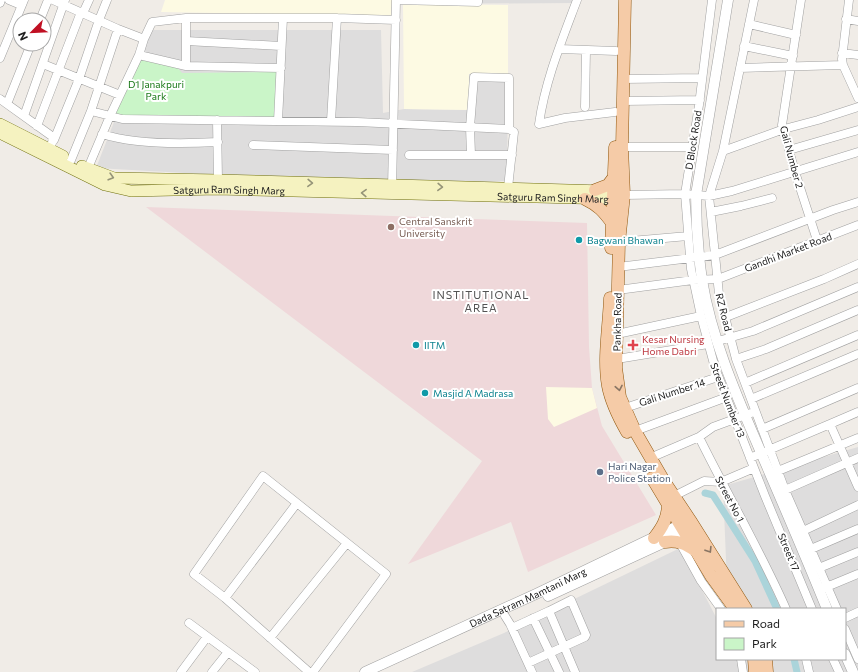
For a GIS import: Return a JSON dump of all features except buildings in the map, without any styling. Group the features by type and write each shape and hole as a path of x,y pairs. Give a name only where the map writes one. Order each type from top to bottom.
{"main road":[{"name":"Pankha Road","path":"617,0 614,177 617,195 619,242 617,359 620,397 635,431 697,552 733,608"},
{"name":"Pankha Road","path":"625,0 622,147 617,195 612,223 607,366 608,385 612,402 648,471 671,500"},
{"name":"Satguru Ram Singh Marg","path":"0,124 52,144 71,160 114,178 218,180 585,199 617,195"},
{"name":"Satguru Ram Singh Marg","path":"0,133 105,185 131,192 508,188 595,190 617,195"},
{"path":"595,190 608,185 614,177"},
{"path":"585,199 594,203 604,211 612,223"},
{"path":"671,500 660,540 673,541 686,529"},
{"name":"Pankha Road","path":"686,529 745,608"},
{"path":"754,660 755,672"},
{"path":"766,660 767,672"}],"street":[{"path":"0,58 22,3 9,0"},
{"path":"43,12 48,0"},
{"path":"53,0 64,2 82,13 118,29 144,38"},
{"path":"38,126 58,70 89,0"},
{"path":"52,144 79,79 107,0"},
{"path":"392,190 396,0 478,2 478,0"},
{"path":"577,0 559,49 542,104 539,124 565,118 616,112"},
{"name":"D Block Road","path":"694,258 688,236 685,194 700,100 712,0"},
{"path":"728,0 696,195 694,258 713,343 739,417 766,452 823,588 827,608"},
{"name":"RZ Road","path":"754,0 723,152 709,196 719,294 736,359 762,429 766,452 778,471 819,568 823,588 836,608"},
{"name":"Gali Number 2","path":"801,0 782,119 795,172 817,240"},
{"path":"849,0 842,53 843,65 855,84 858,98"},
{"path":"24,116 64,2"},
{"path":"88,168 110,116 139,55 144,38 152,22 186,18 337,18 396,20"},
{"path":"186,18 186,66"},
{"path":"278,121 283,18"},
{"path":"331,121 337,18"},
{"path":"846,19 858,21"},
{"path":"749,24 796,35"},
{"path":"71,160 91,111 118,29"},
{"path":"186,41 281,46"},
{"path":"744,46 793,56"},
{"path":"559,49 616,51"},
{"path":"585,107 586,50"},
{"path":"27,52 3,102 53,137 52,144"},
{"path":"842,53 858,55"},
{"path":"139,55 186,66 281,68"},
{"path":"43,64 120,95"},
{"path":"740,68 843,65"},
{"path":"471,155 470,127 474,77 510,78 509,129"},
{"path":"623,79 702,78"},
{"path":"623,101 700,100"},
{"path":"723,152 784,129 858,107"},
{"path":"91,111 122,119 331,121 509,129 514,132 508,188"},
{"path":"217,120 218,180"},
{"path":"789,150 858,130"},
{"path":"102,134 119,139 151,142 186,144 218,142"},
{"path":"253,146 393,150"},
{"path":"622,147 692,147"},
{"path":"617,195 685,194 709,196 732,191 858,152"},
{"path":"409,155 512,155"},
{"path":"711,212 772,198"},
{"path":"618,267 715,256 858,202"},
{"name":"Gandhi Market Road","path":"618,290 718,279 858,225"},
{"path":"619,242 688,236"},
{"path":"726,317 824,279 858,264"},
{"name":"Street Number 13","path":"698,280 701,316 713,343 718,377 726,397 739,417 750,458 765,496"},
{"path":"617,359 713,343 731,338 753,331 858,287"},
{"path":"736,359 766,349 858,310"},
{"path":"617,334 701,316"},
{"path":"746,383 858,335"},
{"path":"751,399 858,354"},
{"name":"Gali Number 14","path":"625,408 718,377"},
{"path":"762,429 858,388"},
{"path":"635,431 726,397"},
{"path":"650,458 699,437 713,427 756,411"},
{"path":"750,458 830,424 858,414"},
{"path":"830,424 857,483"},
{"name":"Street No 1","path":"699,437 771,576 786,608"},
{"path":"778,471 858,438"},
{"path":"785,490 858,458"},
{"path":"671,500 704,481 721,482 754,468"},
{"path":"309,672 225,598 194,574 263,476 386,574 313,672"},
{"name":"Street 17","path":"765,496 812,608"},
{"path":"225,598 297,503"},
{"path":"803,531 858,505"},
{"path":"686,529 701,581 720,608"},
{"name":"Dada Satram Mamtani Marg","path":"365,672 536,594 686,529"},
{"path":"811,549 858,529"},
{"name":"Dada Satram Mamtani Marg","path":"378,672 410,656 505,616 660,540"},
{"path":"270,638 347,543"},
{"path":"819,568 858,552"},
{"path":"823,588 858,574"},
{"path":"512,628 571,600 585,632 585,637 528,663"},
{"path":"549,611 563,647 575,672"},
{"path":"846,618 858,612"},
{"path":"505,616 532,672"},
{"path":"533,618 559,672"},
{"path":"189,624 255,672"},
{"path":"846,632 852,651 853,672"},
{"path":"181,672 207,637"},
{"path":"852,651 858,659"},
{"path":"212,672 228,652"},
{"path":"741,660 743,672"},
{"path":"806,660 809,672"},
{"path":"833,660 839,672"}],"shaded area":[{"path":"165,0 392,0 391,16 161,12"},
{"path":"403,0 575,0 574,3 403,4"},
{"path":"403,4 508,5 508,75 469,74 469,110 404,109"},
{"path":"150,30 381,30 383,113 404,109 469,110 469,74 508,75 507,181 382,184 96,168"},
{"name":"INSTITUTIONAL AREA","path":"146,207 587,223 589,347 592,388 602,426 656,515 528,572 511,522 408,564 482,461"},
{"path":"546,387 592,388 597,408 554,427 548,419"},
{"path":"858,447 858,672 412,672 504,633 680,548 716,617 716,660 846,660 846,608 728,608 723,486"}],"green space":[{"name":"D1 Janakpuri Park","path":"139,58 176,66 182,73 276,72 275,117 123,116 115,114"}],"waterway":[{"path":"705,493 713,495 755,561 777,608"},
{"path":"794,660 797,672"}],"place":[{"name":"Central Sanskrit University","path":"391,227"},
{"name":"Bagwani Bhawan","path":"579,240"},
{"name":"IITM","path":"416,345"},
{"name":"Kesar Nursing Home Dabri","path":"633,345"},
{"name":"Masjid A Madrasa","path":"425,393"},
{"name":"Hari Nagar Police Station","path":"600,472"}],"district":[{"name":"INSTITUTIONAL AREA","path":"481,301"}]}
